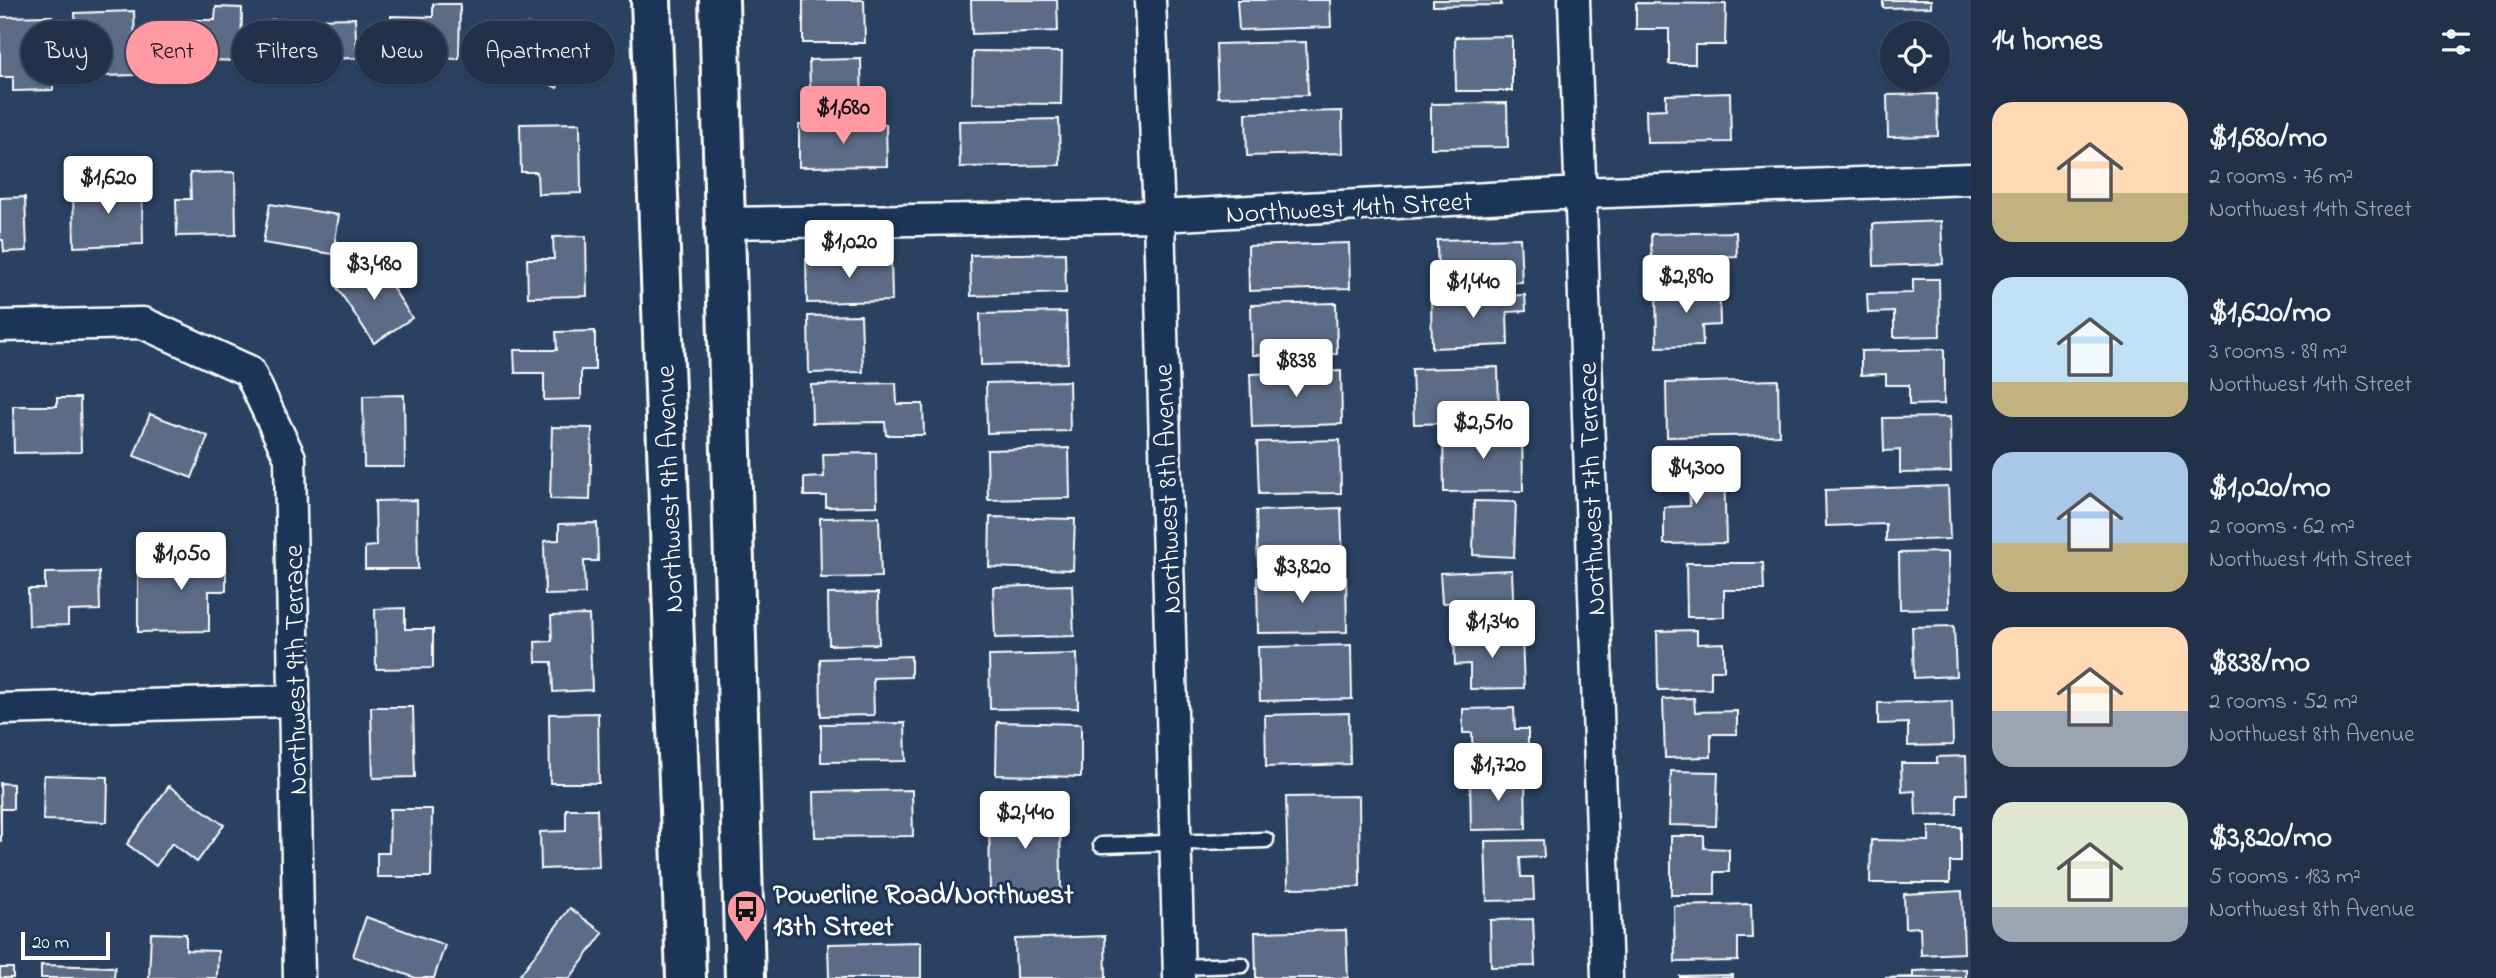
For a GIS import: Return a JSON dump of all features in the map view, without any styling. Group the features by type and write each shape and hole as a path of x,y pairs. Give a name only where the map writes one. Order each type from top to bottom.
{"main road":[{"name":"Northwest 9th Avenue","path":"651,0 686,978"},
{"path":"719,0 745,978"}],"street":[{"name":"Northwest 8th Avenue","path":"1150,0 1159,216 1179,973"},
{"name":"Northwest 7th Terrace","path":"1574,0 1607,978"},
{"name":"Northwest 14th Street","path":"726,223 1159,216 1580,194 1971,179"},
{"name":"Northwest 9th Terrace","path":"0,326 143,323 248,371 290,458 299,978"},
{"path":"0,709 294,701"}],"lane":[{"path":"1101,845 1266,840"},
{"path":"1179,973 1242,965"}],"building":[{"path":"803,0 864,0 865,43 803,43"},
{"path":"971,0 1057,0 1058,31 972,34"},
{"path":"1237,0 1330,0 1331,27 1239,30"},
{"path":"1433,0 1501,0 1501,5 1433,6"},
{"path":"1883,0 1931,0 1931,7 1883,8"},
{"path":"1636,3 1726,4 1725,45 1695,45 1695,64 1669,64 1669,29 1636,29"},
{"path":"433,4 460,4 459,59 447,59 447,21 391,21 391,16 433,17"},
{"path":"216,7 242,8 242,21 232,21 232,61 218,60 218,21 174,21 215,20"},
{"path":"134,11 134,21 126,21 126,75 112,76 112,21 75,21 75,13"},
{"path":"52,16 52,21 21,21 21,84 53,84 53,90 13,91 13,77 0,77 0,17"},
{"path":"355,18 356,58 342,58 342,21 270,20"},
{"path":"1512,36 1512,91 1456,91 1455,37"},
{"path":"1306,42 1308,95 1218,97 1216,44"},
{"path":"973,51 1062,52 1061,104 972,103"},
{"path":"861,59 862,110 811,111 809,60"},
{"path":"1730,93 1731,142 1647,143 1646,110 1666,109 1666,95"},
{"path":"1937,94 1938,136 1888,137 1887,95"},
{"path":"1507,103 1508,147 1431,148 1431,104"},
{"path":"1342,111 1343,153 1247,156 1246,113"},
{"path":"1059,119 1060,165 960,167 959,121"},
{"path":"580,123 581,193 538,194 537,172 521,172 520,124"},
{"path":"886,124 887,166 799,167 799,125"},
{"path":"235,172 236,235 177,236 176,199 191,199 190,173"},
{"path":"142,185 143,244 74,247 73,187"},
{"path":"25,197 27,251 4,252 3,240 0,240 0,198"},
{"path":"270,204 339,215 333,254 263,243"},
{"path":"1941,221 1943,264 1874,266 1873,224"},
{"path":"1736,232 1737,256 1712,257 1712,273 1652,275 1651,234"},
{"path":"586,236 587,296 528,297 527,259 554,259 553,237"},
{"path":"1520,238 1522,282 1438,284 1437,240"},
{"path":"1349,243 1350,288 1249,291 1248,246"},
{"path":"1065,253 1066,293 971,296 970,255"},
{"path":"891,256 892,301 807,303 806,259"},
{"path":"375,260 412,318 374,343 336,286"},
{"path":"1913,279 1939,279 1940,336 1894,337 1894,312 1868,313 1867,294 1913,293"},
{"path":"1719,287 1720,325 1702,326 1703,346 1657,347 1656,288"},
{"path":"1525,295 1526,311 1507,312 1508,345 1432,348 1431,298"},
{"path":"1336,303 1337,354 1252,355 1251,305"},
{"path":"1066,312 1068,363 981,365 980,314"},
{"path":"861,315 863,372 809,373 808,316"},
{"path":"595,331 595,370 581,370 581,399 544,400 544,373 515,373 514,350 557,350 556,332"},
{"path":"1944,349 1944,404 1909,405 1909,385 1886,385 1886,374 1861,375 1861,351"},
{"path":"1498,367 1499,422 1414,424 1412,369"},
{"path":"1341,371 1342,424 1252,427 1250,374"},
{"path":"1778,380 1779,435 1667,437 1666,383"},
{"path":"1069,381 1070,431 987,433 986,383"},
{"path":"896,383 897,404 923,404 924,435 886,435 885,422 812,423 811,385"},
{"path":"404,395 405,467 364,467 363,396"},
{"path":"57,398 80,398 81,452 14,453 13,406 57,406"},
{"path":"150,414 208,436 192,478 134,456"},
{"path":"1950,417 1951,472 1900,473 1900,450 1884,451 1883,418"},
{"path":"552,427 592,428 590,500 550,499"},
{"path":"1522,429 1523,491 1444,492 1443,430"},
{"path":"1340,440 1341,493 1259,494 1257,442"},
{"path":"1069,448 1070,498 988,500 987,450"},
{"path":"876,453 877,506 826,507 826,496 804,496 804,478 824,477 823,454"},
{"path":"1724,466 1726,543 1664,544 1664,507 1690,506 1689,484 1659,484 1658,467"},
{"path":"1948,486 1950,539 1886,541 1886,524 1826,526 1825,490"},
{"path":"417,500 418,569 365,569 365,547 376,546 375,501"},
{"path":"1474,501 1516,502 1514,557 1473,555"},
{"path":"1341,508 1343,563 1258,566 1256,511"},
{"path":"879,517 881,577 821,578 820,518"},
{"path":"990,517 1075,519 1073,570 989,567"},
{"path":"597,523 598,561 584,561 585,594 545,595 544,541 559,540 559,524"},
{"path":"185,546 226,546 226,591 209,591 209,631 138,632 138,568 185,568"},
{"path":"1948,552 1949,608 1900,609 1899,553"},
{"path":"1686,563 1763,563 1764,590 1724,590 1724,617 1687,617"},
{"path":"1512,570 1514,623 1476,625 1475,602 1442,603 1440,573"},
{"path":"99,572 100,610 68,611 68,625 29,626 28,589 45,589 45,573"},
{"path":"1346,577 1347,632 1258,633 1257,578"},
{"path":"1072,585 1074,636 995,638 993,587"},
{"path":"878,593 879,644 829,645 828,594"},
{"path":"405,608 405,629 433,629 433,668 376,669 375,609"},
{"path":"589,615 592,690 553,692 552,662 536,662 535,642 552,641 551,616"},
{"path":"1954,626 1956,676 1914,678 1912,627"},
{"path":"1697,630 1697,644 1724,643 1724,670 1711,670 1711,689 1658,690 1657,631"},
{"path":"1522,634 1524,688 1470,689 1470,664 1455,665 1454,636"},
{"path":"1351,645 1352,699 1260,701 1258,647"},
{"path":"1077,654 1078,708 990,709 989,656"},
{"path":"911,656 911,677 873,678 874,715 821,716 820,659"},
{"path":"1694,698 1695,712 1737,711 1737,734 1711,734 1711,757 1665,758 1663,699"},
{"path":"1952,701 1953,745 1908,746 1908,723 1878,724 1878,703"},
{"path":"371,707 413,707 415,777 373,778"},
{"path":"1514,708 1515,729 1528,729 1528,746 1517,746 1517,762 1473,763 1472,733 1463,733 1463,709"},
{"path":"598,713 599,783 550,783 549,714"},
{"path":"1349,713 1350,764 1266,767 1265,715"},
{"path":"997,722 1081,724 1081,777 996,775"},
{"path":"905,723 906,761 821,762 821,724"},
{"path":"1966,756 1967,794 1957,794 1957,814 1916,815 1915,791 1902,792 1901,763 1937,763 1937,757"},
{"path":"1671,771 1718,772 1716,826 1669,825"},
{"path":"44,775 108,777 107,822 43,820"},
{"path":"1525,775 1526,829 1471,830 1470,776"},
{"path":"0,783 13,784 13,809 1,809 1,842"},
{"path":"169,786 224,825 197,862 172,843 156,866 127,844"},
{"path":"912,790 913,836 815,837 814,792"},
{"path":"1359,796 1360,887 1288,888 1286,797"},
{"path":"1060,805 1061,896 990,897 989,806"},
{"path":"390,809 432,809 431,877 377,877 377,853 389,853"},
{"path":"566,809 597,809 599,867 541,869 540,832 566,831"},
{"path":"1929,827 1961,827 1961,862 1950,862 1950,883 1870,883 1871,840 1929,841"},
{"path":"1671,836 1704,836 1704,848 1729,849 1729,872 1715,872 1715,895 1671,895"},
{"path":"1543,840 1544,857 1520,858 1521,877 1533,877 1534,900 1487,901 1485,841"},
{"path":"1962,891 1964,953 1921,955 1920,927 1905,928 1904,894"},
{"path":"1751,904 1752,938 1738,938 1738,961 1675,962 1674,906"},
{"path":"570,908 603,933 570,978 524,978 520,975"},
{"path":"366,917 445,945 434,978 416,978 353,956"},
{"path":"1533,919 1535,966 1491,967 1490,920"},
{"path":"1346,930 1348,978 1256,978 1255,932"},
{"path":"151,933 186,934 186,950 218,951 217,978 149,978"},
{"path":"1105,936 1106,978 1016,978 1015,939"},
{"path":"921,942 921,978 829,978 828,944"},
{"path":"41,965 115,967 114,978 41,978"},
{"path":"0,968 13,968 13,978 0,978"},
{"path":"1966,969 1966,978 1884,978 1913,977 1913,971"},
{"path":"1732,975 1732,978 1680,978 1680,976"}],"place":[{"name":"Powerline Road/Northwest 13th Street","path":"746,943"}]}
